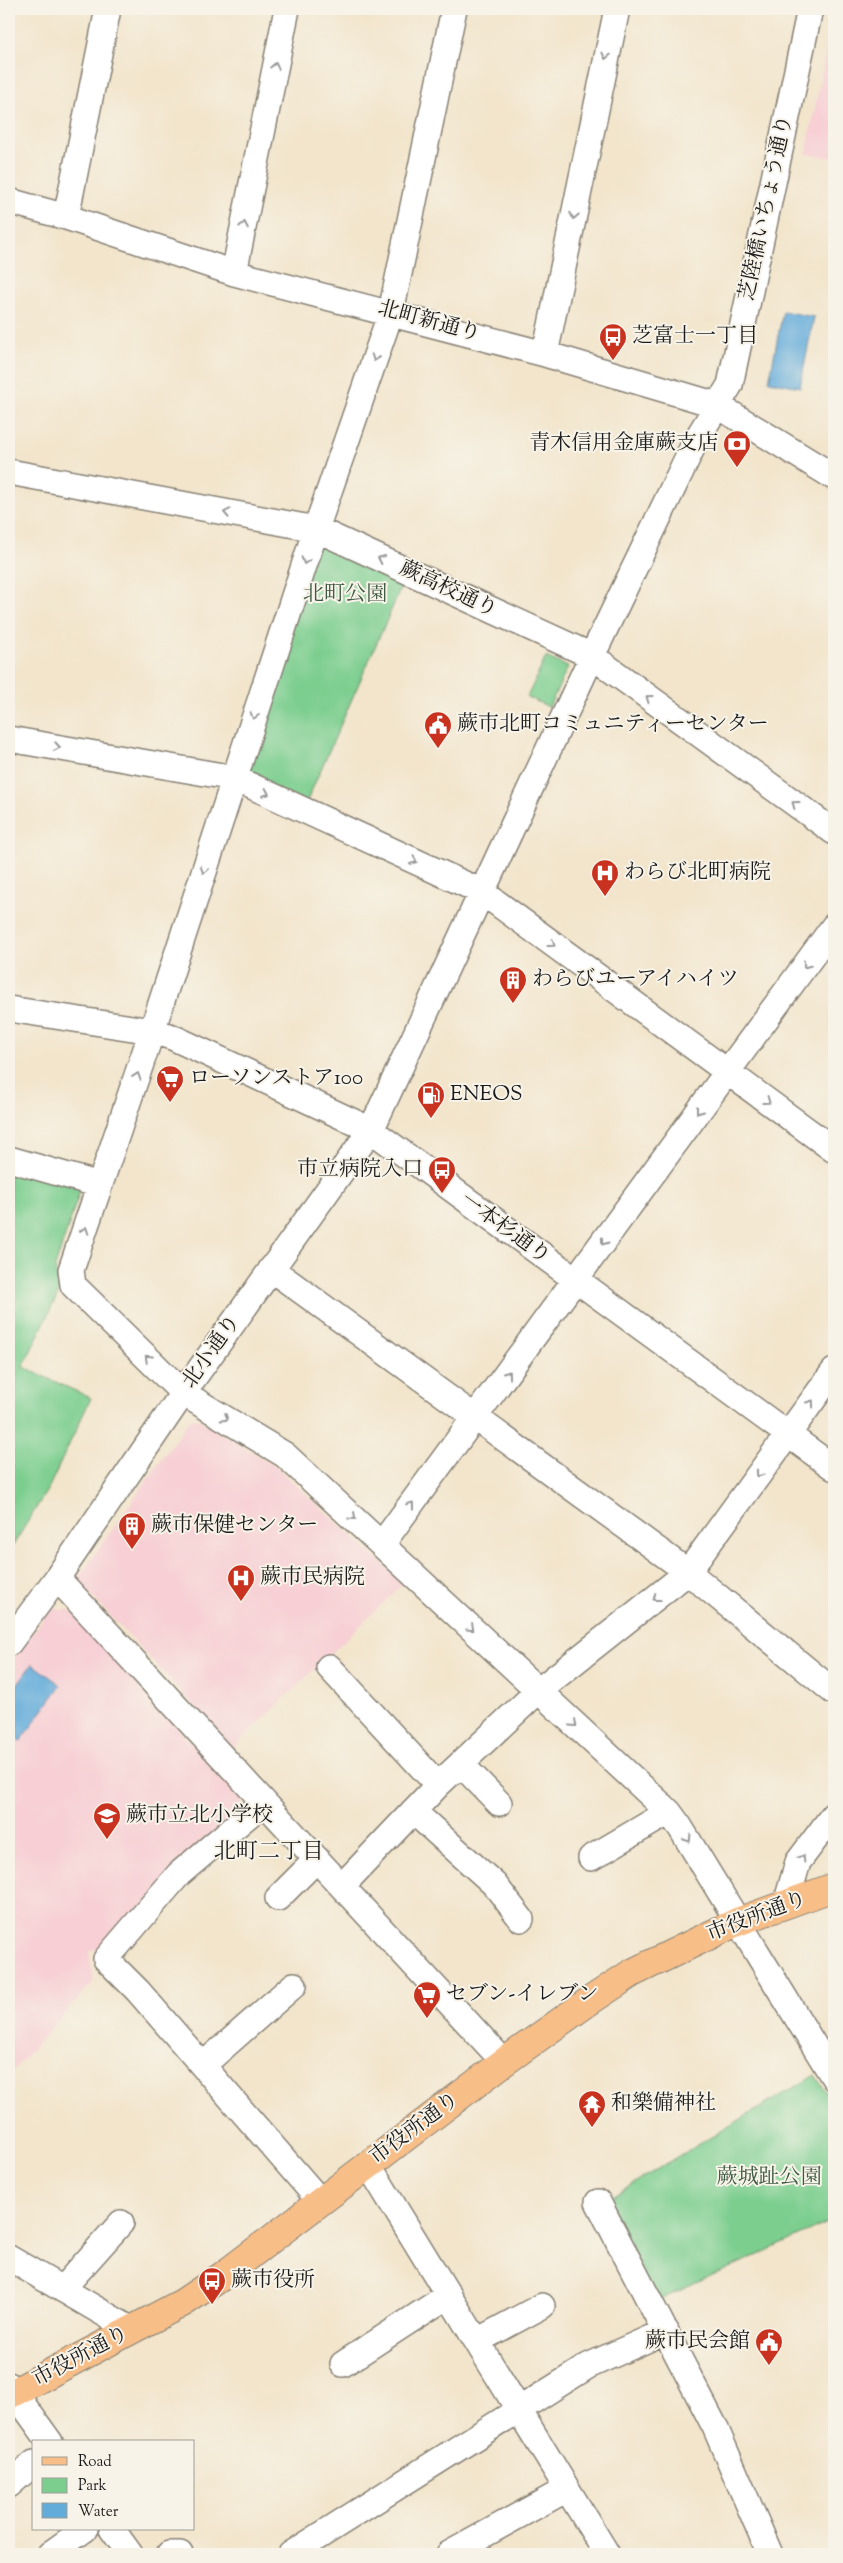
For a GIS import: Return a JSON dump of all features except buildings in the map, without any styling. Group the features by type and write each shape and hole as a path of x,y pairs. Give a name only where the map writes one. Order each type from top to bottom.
{"main road":[{"name":"市役所通り","path":"10,2391 184,2302 224,2275 504,2062 632,1973 736,1922 834,1887"}],"street":[{"path":"66,217 108,9"},
{"path":"234,273 286,9"},
{"path":"454,9 391,312 316,529 152,1032 71,1270 73,1285 183,1392 285,1455 669,1812 685,1835 736,1922 832,2071"},
{"path":"545,354 617,9"},
{"name":"芝陸橋いちょう通り","path":"592,656 696,440 730,386 810,9"},
{"name":"北町新通り","path":"9,201 66,217 234,273 391,312 545,354 717,405 834,477"},
{"name":"蕨高校通り","path":"9,472 316,529 592,656 834,832"},
{"name":"北小通り","path":"12,1633 57,1578 183,1392 371,1130 592,656"},
{"path":"9,739 234,778 482,892 833,1147"},
{"path":"382,1544 834,926"},
{"name":"一本杉通り","path":"9,1009 152,1032 172,1037 371,1130 834,1468"},
{"path":"9,1159 100,1186"},
{"path":"271,1269 688,1572 834,1692"},
{"path":"342,1886 438,1785 538,1691 688,1572 834,1371"},
{"path":"57,1578 504,2062"},
{"path":"329,1667 438,1785"},
{"path":"461,1764 499,1803"},
{"path":"264,1802 178,1874 106,1959 138,1991 320,2201"},
{"path":"413,1811 495,1885 521,1919"},
{"path":"591,1858 669,1812"},
{"path":"786,1904 798,1862 834,1814"},
{"path":"278,1898 316,1859"},
{"path":"202,2065 294,1985"},
{"path":"368,2164 607,2554"},
{"path":"598,2202 715,2427 770,2554"},
{"path":"62,2289 121,2223"},
{"path":"9,2258 132,2330"},
{"path":"343,2364 449,2294"},
{"path":"477,2341 542,2306"},
{"path":"291,2554 588,2366 666,2331"},
{"path":"10,2391 48,2440"},
{"path":"9,2484 32,2465"},
{"path":"449,2554 567,2489"},
{"path":"50,2554 84,2530"},
{"path":"113,2530 130,2554"},
{"path":"169,2554 180,2554"}],"shaded area":[{"path":"834,9 834,158 806,154"},
{"name":"蕨市民病院","path":"197,1418 276,1467 404,1583 233,1748 77,1580 189,1420"},
{"name":"蕨市立北小学校","path":"50,1609 70,1610 242,1798 242,1810 97,1949 89,1951 94,1981 9,2075 9,1665"}],"green space":[{"name":"北町公園","path":"316,529 408,572 303,810 234,778"},
{"path":"546,657 568,667 549,707 527,697"},
{"path":"9,1166 81,1187 55,1267 59,1292 23,1367 91,1398 49,1487 9,1552"},
{"name":"蕨城趾公園","path":"815,2075 834,2104 834,2220 655,2302 604,2201"}],"water":[{"path":"783,311 814,317 800,387 769,381"},
{"path":"32,1664 61,1685 20,1742 9,1734 9,1696"}],"place":[{"name":"芝富士一丁目","path":"613,361"},
{"name":"青木信用金庫蕨支店","path":"737,468"},
{"name":"蕨市北町コミュニティーセンター","path":"438,749"},
{"name":"わらび北町病院","path":"605,897"},
{"name":"わらびユーアイハイツ","path":"513,1004"},
{"name":"ローソンストア100","path":"170,1103"},
{"name":"ENEOS","path":"431,1119"},
{"name":"市立病院入口","path":"442,1194"},
{"name":"蕨市保健センター","path":"132,1550"},
{"name":"蕨市民病院","path":"241,1602"},
{"name":"蕨市立北小学校","path":"107,1840"},
{"name":"セブン-イレブン","path":"427,2019"},
{"name":"和樂備神社","path":"592,2128"},
{"name":"蕨市役所","path":"212,2305"},
{"name":"蕨市民会館","path":"769,2366"}],"district":[{"name":"北町二丁目","path":"269,1853"}]}
